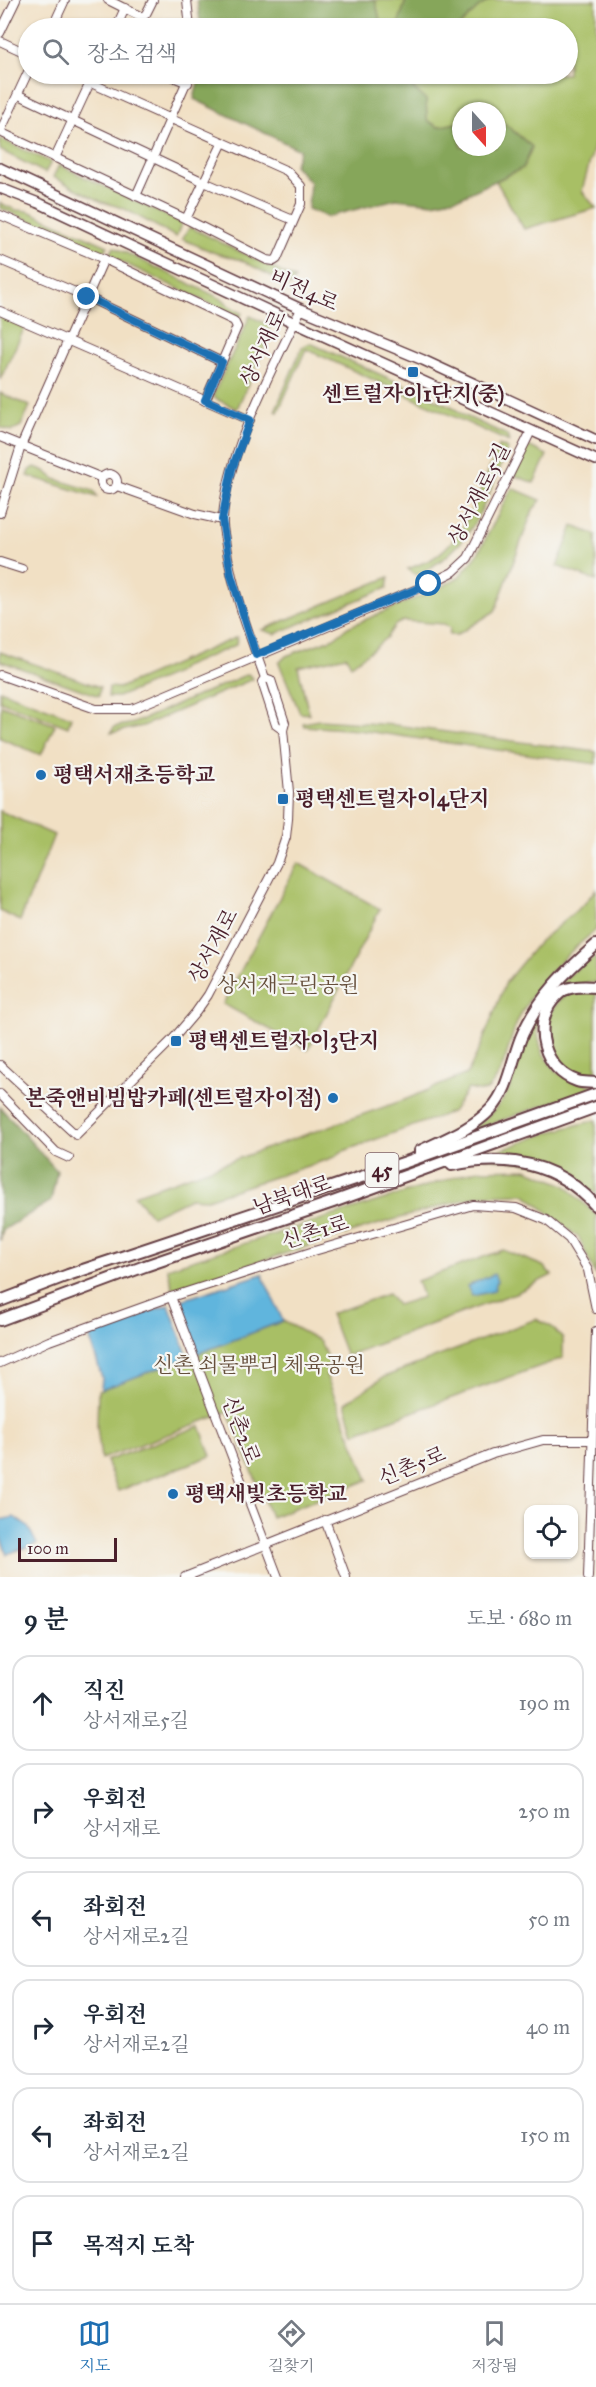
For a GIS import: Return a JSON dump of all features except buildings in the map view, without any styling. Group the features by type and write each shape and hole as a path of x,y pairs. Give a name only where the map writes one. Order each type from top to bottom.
{"highway":[{"path":"406,1162 419,1152 477,1122 493,1107 504,1088 522,1034 544,995 596,945"},
{"path":"568,970 596,954"},
{"path":"596,987 571,988 557,995 548,1006 541,1032 545,1049 562,1072 578,1081 596,1083"},
{"name":"남북대로","path":"0,1301 115,1258 406,1162 596,1094"},
{"name":"남북대로","path":"0,1320 150,1264 593,1108"},
{"path":"416,1172 460,1163 522,1161 541,1167 569,1182 596,1206"}],"main road":[{"name":"비전4로","path":"0,168 301,309 423,360 596,440"},
{"name":"비전4로","path":"0,188 41,204 596,460"}],"street":[{"path":"0,33 16,0"},
{"path":"56,18 65,0"},
{"path":"108,0 142,17 153,0"},
{"path":"187,0 189,18"},
{"path":"120,18 125,8"},
{"path":"0,41 18,49"},
{"path":"23,84 0,132 270,261 279,256 301,204 301,186 287,171 94,84"},
{"path":"55,158 89,84"},
{"path":"136,196 188,84"},
{"path":"19,95 204,183 293,220"},
{"path":"186,219 223,142"},
{"path":"0,215 104,259 234,321 237,327 205,400"},
{"path":"0,513 3,492 21,446 104,259"},
{"path":"0,260 87,297 222,362"},
{"name":"상서재로","path":"0,1065 76,1135 173,1039 208,995 277,863 286,837 288,819 289,792 283,730 284,715 271,680 265,678 256,655 231,575 222,520 232,469 250,420 301,309"},
{"path":"0,310 250,420"},
{"name":"상서재로5길","path":"0,675 96,709 132,709 429,584 453,572 468,558 531,431"},
{"path":"0,437 102,478 106,475 114,476 117,486 195,514 222,520"},
{"path":"0,562 22,569"},
{"path":"0,1094 56,1152 69,1158"},
{"name":"신촌1로","path":"0,1363 49,1341 171,1297 314,1251 473,1204 516,1208 546,1220 568,1239 588,1270 596,1309"},
{"name":"신촌2로","path":"171,1297 278,1577"},
{"path":"588,1577 596,1331"},
{"name":"신촌5로","path":"185,1577 207,1573 326,1520 493,1454 543,1440 591,1440"},
{"path":"326,1520 346,1577"}],"green space":[{"path":"197,0 375,0 380,18 200,18"},
{"path":"375,0 406,0 400,18 380,18"},
{"path":"406,0 490,0 467,18 400,18"},
{"path":"490,0 596,0 596,139 582,191 596,208 524,229 496,181 523,168 532,147 506,125 506,102 452,102 452,124 438,127 427,120 426,100 412,87 413,84 578,84 578,18 467,18"},
{"path":"198,84 413,84 412,87 426,100 427,120 438,127 452,124 452,156 506,156 506,125 532,147 523,168 461,197 433,203 396,199 327,217 308,209 310,182 294,165 300,150 194,99"},
{"path":"0,139 51,162 45,173 0,150"},
{"path":"59,165 182,223 176,237 123,208 102,202 53,177"},
{"path":"0,203 16,210 28,211 108,246 104,252 0,208"},
{"path":"190,227 295,279 290,286 241,260 215,253 182,239"},
{"path":"114,247 224,300 229,306 242,313 240,318 109,256"},
{"path":"0,316 25,327 0,380"},
{"path":"250,316 269,325 270,334 237,409 214,398 214,393"},
{"path":"310,343 453,407 463,415 507,435 509,442 306,349 278,412 275,411 302,347"},
{"path":"0,393 30,406 21,426 11,431 0,427"},
{"path":"499,445 508,449 475,522 451,552 416,575 408,569 430,560 443,550 464,524"},
{"path":"526,445 547,455 534,483 513,475"},
{"path":"35,467 55,479 94,491 97,497 28,476 30,470"},
{"path":"512,488 541,500 533,510 495,611 457,635 449,635 450,628 444,624 403,621 395,625 387,637 372,650 351,665 346,656 298,667 309,714 300,713 279,663 286,656 334,638 348,627 440,588 459,577 476,557"},
{"path":"573,526 596,535 596,581 557,566"},
{"path":"389,577 387,588 275,634 262,630"},
{"path":"237,637 236,645 181,668 177,673 118,697 108,697 109,687 119,688"},
{"path":"0,652 100,687 99,696 0,661"},
{"path":"248,674 253,679 143,726 111,733 114,727 134,723"},
{"path":"0,690 71,717 68,727 0,701"},
{"path":"1,705 55,725 41,755 0,738"},
{"path":"319,720 395,725 596,752 596,764 358,730 304,726 303,723"},
{"path":"0,811 54,835 20,921 0,911"},
{"name":"상서재근린공원","path":"298,863 380,909 308,1050 223,1004"},
{"path":"596,889 596,930 550,972 531,997 516,1025 499,1074 487,1090 468,1089 452,1112 341,1152 335,1157 207,1199 190,1198 152,1216 134,1195 404,1100 467,1074 506,982 538,943 585,903"},
{"path":"596,957 596,983 587,982 544,1008 537,1030 542,1052 556,1072 595,1087 469,1132 491,1113 505,1096 524,1042 548,999 570,974"},
{"path":"596,990 596,1078 576,1074 557,1062 549,1047 545,1022 564,996"},
{"path":"0,1107 57,1171 51,1201 3,1230 0,1241"},
{"path":"596,1120 596,1194 569,1175 548,1166 482,1157 550,1132"},
{"path":"526,1169 565,1185 596,1215 596,1276 579,1238 525,1194 480,1195 369,1227 173,1289 167,1268 477,1170"},
{"path":"503,1250 543,1266 552,1275 518,1292 346,1356 330,1314 388,1294 397,1305 423,1297 417,1281"},
{"path":"536,1319 552,1327 563,1339 563,1358 354,1433 345,1403 384,1377"},
{"name":"신촌 쇠물뿌리 체육공원","path":"283,1321 320,1341 333,1372 326,1375 368,1480 271,1517 228,1412 101,1459 97,1426 98,1391"},
{"path":"200,1426 211,1456 118,1491 106,1461"}],"water":[{"path":"262,1274 283,1321 197,1354 182,1300"},
{"path":"494,1274 497,1281 494,1291 472,1296 467,1286"},
{"path":"169,1305 188,1357 101,1390 102,1378 88,1332"},
{"path":"14,1517 28,1527 37,1544 7,1554 0,1536 0,1520"}],"place":[{"name":"센트럴자이1단지(중)","path":"413,372"},
{"name":"평택서재초등학교","path":"41,775"},
{"name":"평택센트럴자이4단지","path":"283,799"},
{"name":"평택센트럴자이3단지","path":"176,1041"},
{"name":"본죽앤비빔밥카페(센트럴자이점)","path":"333,1098"},
{"name":"평택새빛초등학교","path":"173,1494"}],"route":[{"path":"87,297 222,362 205,400 250,420 232,469 222,520 238,604 256,655 429,584"}]}
